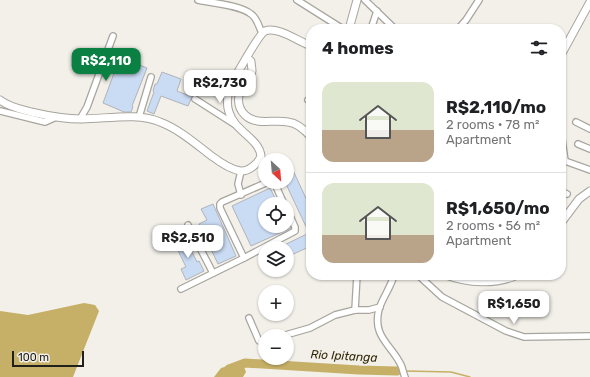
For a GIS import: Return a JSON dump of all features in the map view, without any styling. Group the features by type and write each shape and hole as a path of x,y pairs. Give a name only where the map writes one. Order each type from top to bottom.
{"main road":[{"path":"351,24 357,0"},
{"path":"566,46 590,2"},
{"path":"0,100 16,108 56,117 80,119 139,117 152,119 164,123 176,130 224,165 240,174 258,162 260,159 260,152 254,142 235,124 229,112 227,100 230,86 249,59 262,33 265,31 275,30 306,44"},
{"path":"249,59 252,71 250,76 243,84 238,96 239,104 246,115 253,120 292,123 306,132"},
{"path":"566,216 579,199 590,191"},
{"path":"468,280 502,280"}],"street":[{"path":"198,0 235,7 250,13 258,24 262,33"},
{"path":"297,0 334,24"},
{"path":"365,0 390,24"},
{"path":"462,24 479,0"},
{"path":"373,24 377,11"},
{"path":"80,119 87,107 114,36"},
{"path":"139,117 151,77"},
{"path":"195,99 235,124"},
{"path":"0,111 45,122 56,117"},
{"path":"576,122 590,129"},
{"path":"578,144 590,149"},
{"path":"566,163 590,170"},
{"path":"240,174 238,184 241,194"},
{"path":"244,258 220,206 222,202 258,186"},
{"path":"188,225 212,274"},
{"path":"181,289 291,233"},
{"path":"355,310 357,280"},
{"path":"393,280 380,307 378,324 379,332 383,340 402,366 405,377"},
{"path":"423,280 442,297 506,331 524,337 590,336"},
{"path":"294,333 310,328 335,315 355,310 369,310 380,307"},
{"path":"249,318 258,339"}],"shaded area":[{"path":"84,303 95,305 99,311 73,377 0,377 0,311 28,315"},
{"path":"242,362 246,372 243,377 214,377 221,368"}],"building":[{"path":"120,57 147,68 131,112 124,112 103,103"},
{"path":"162,72 181,79 177,91 192,97 188,106 161,96 154,114 147,111 154,92 155,84 157,84"},
{"path":"294,173 306,198 306,227 294,201 294,197 292,197 288,189 294,189"},
{"path":"270,189 274,197 258,197 258,233 280,233 262,241 258,241 258,243 251,246 232,206"},
{"path":"213,204 236,256 218,264 199,224 207,220 201,209"},
{"path":"306,234 306,248 294,254 294,241 292,241"},
{"path":"184,235 197,262 199,261 204,271 186,280 181,269 186,267 173,240"}],"waterway":[{"name":"Rio Ipitanga","path":"222,377 229,369 245,363 397,371"},
{"name":"Rio Ipitanga","path":"406,371 451,372 470,377"}]}
